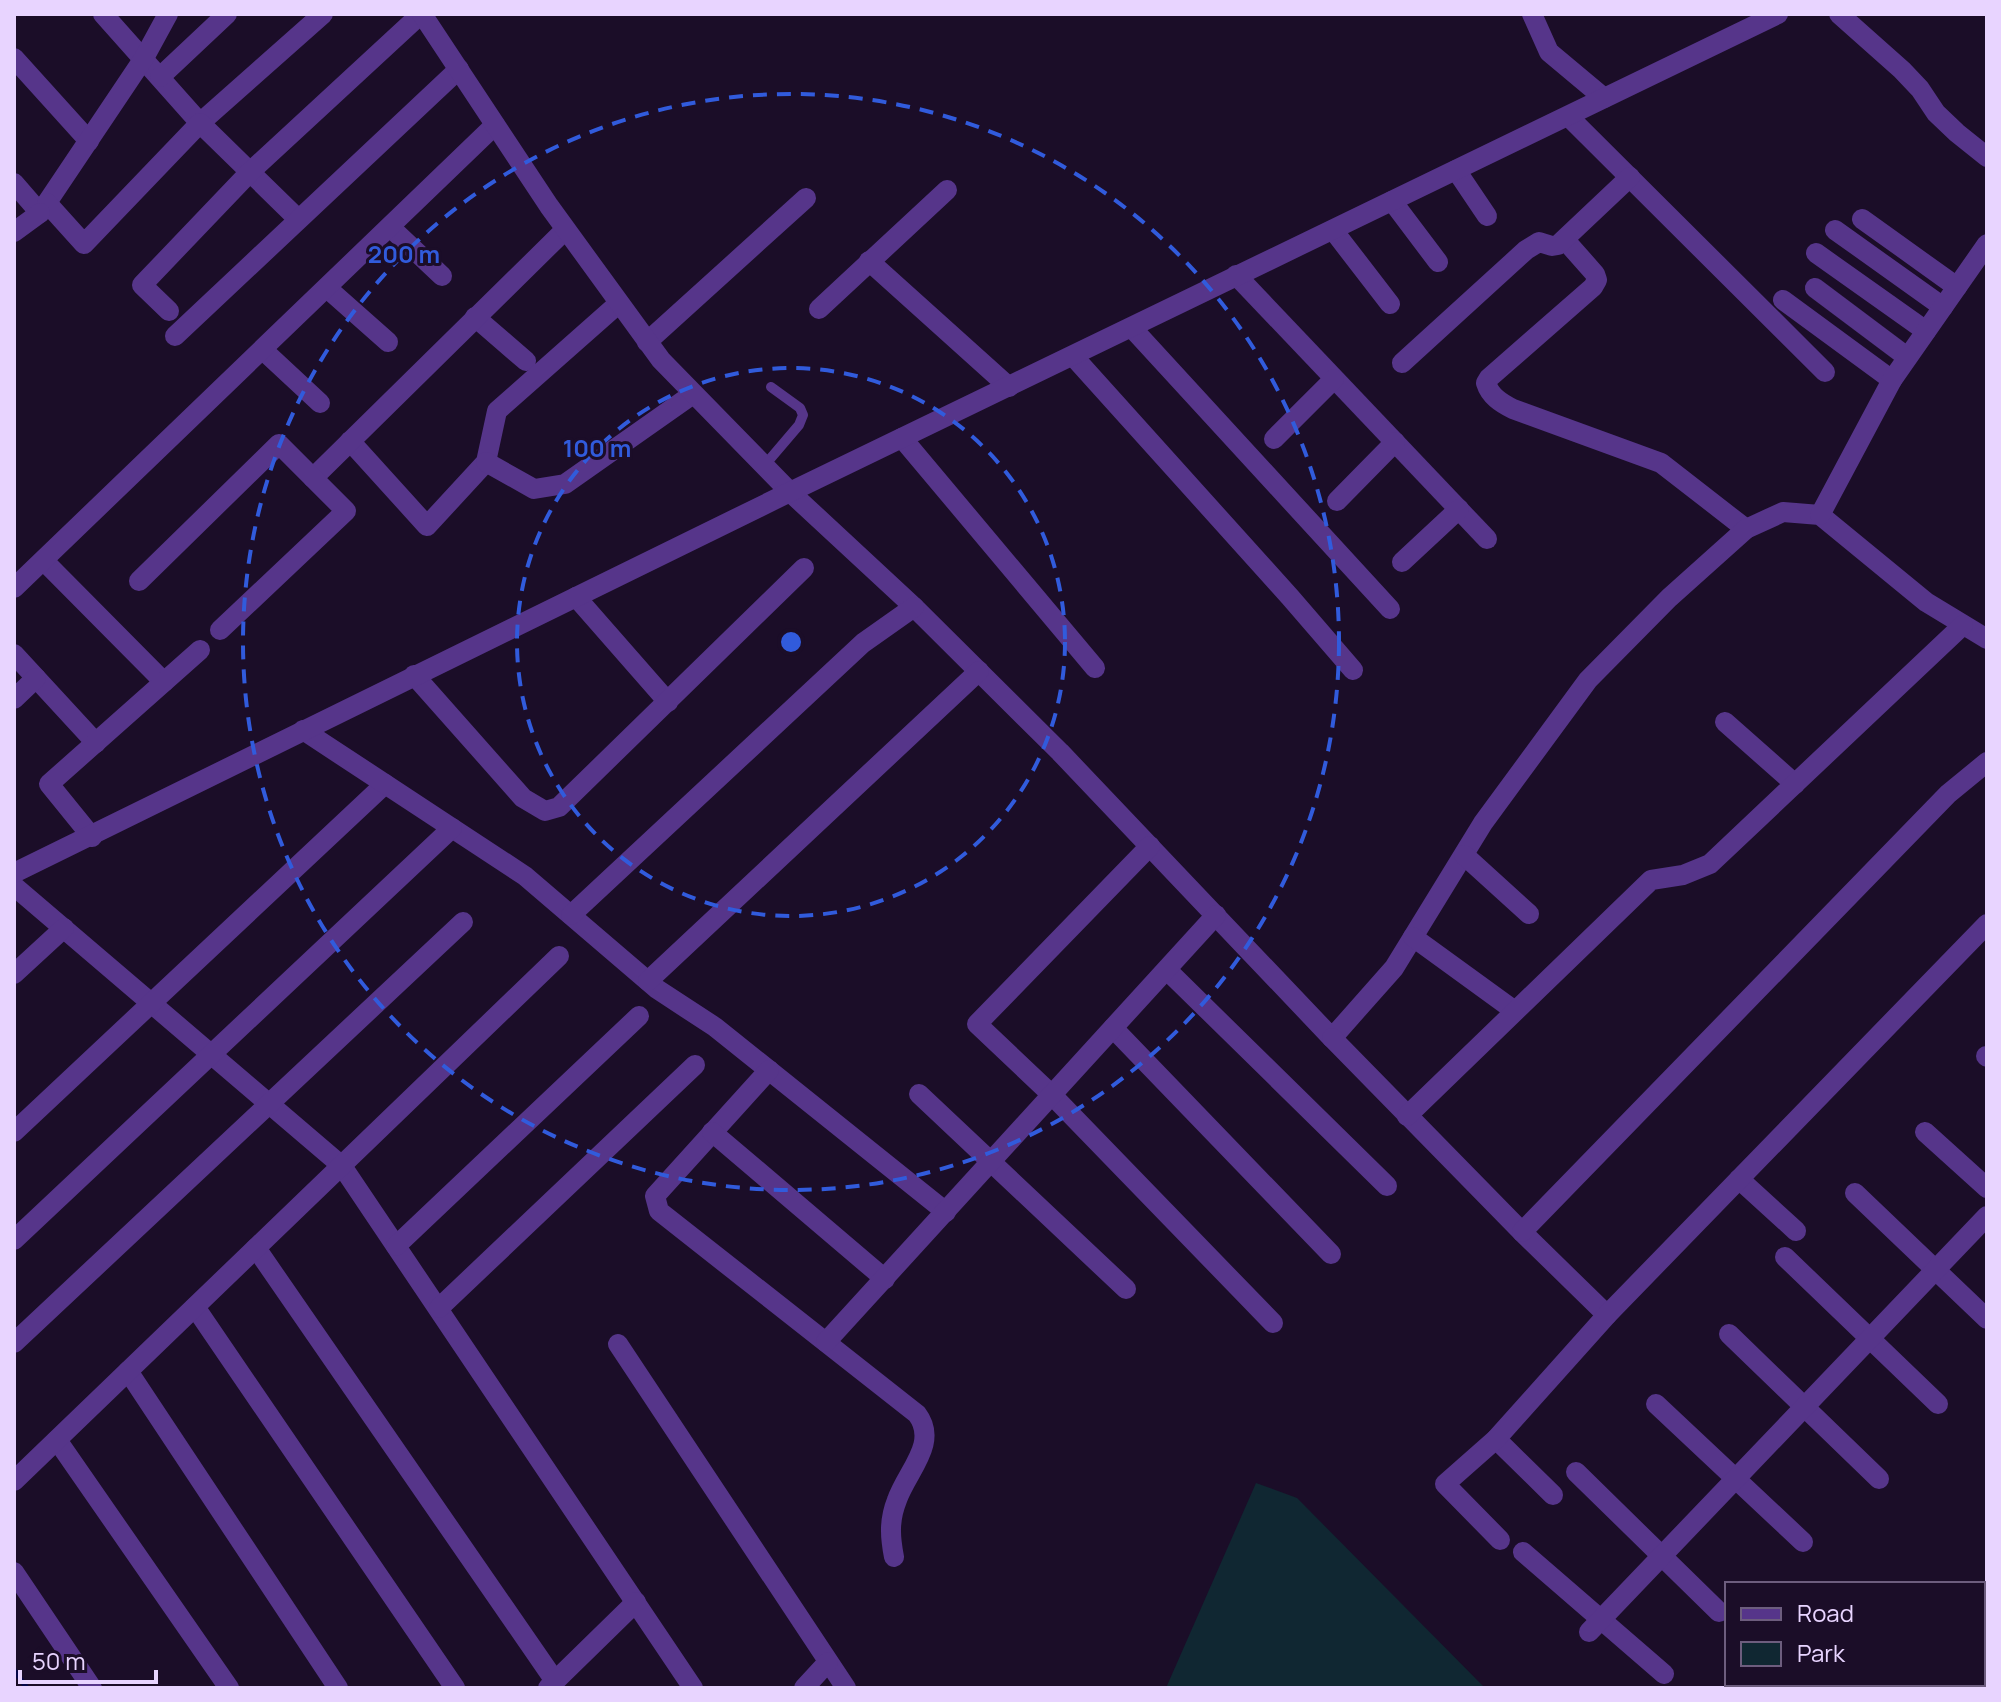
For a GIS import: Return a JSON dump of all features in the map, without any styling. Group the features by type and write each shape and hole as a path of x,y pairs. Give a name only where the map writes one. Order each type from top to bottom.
{"street":[{"path":"103,14 200,123 297,218"},
{"path":"14,232 44,208 144,58 168,14"},
{"path":"160,77 227,14"},
{"path":"14,183 84,244 200,123 323,14"},
{"path":"169,311 142,285 250,172 422,14 565,230 647,342 693,394 790,492 979,671 1407,1116 1607,1315"},
{"path":"1532,14 1549,52 1604,98"},
{"path":"14,873 414,675 1778,14"},
{"path":"1839,14 1902,70 1936,113 1987,157"},
{"path":"14,58 89,141"},
{"path":"175,336 297,218 459,69"},
{"path":"1569,117 1825,372"},
{"path":"14,588 495,125"},
{"path":"1456,170 1487,216"},
{"path":"1402,363 1526,250 1539,242 1552,246 1565,240 1630,177"},
{"path":"819,309 947,190"},
{"path":"647,342 806,198"},
{"path":"1392,201 1438,262"},
{"path":"1862,219 1957,287"},
{"path":"390,227 442,276"},
{"path":"313,478 565,230"},
{"path":"1333,230 1390,304"},
{"path":"1835,230 1943,307"},
{"path":"1565,240 1597,280 1593,287 1489,378 1486,383 1488,389 1501,403 1513,409 1661,463 1746,529"},
{"path":"1820,515 1892,380 1987,244"},
{"path":"1816,253 1926,331"},
{"path":"869,261 1009,387"},
{"path":"1236,275 1487,539"},
{"path":"327,288 388,342"},
{"path":"1815,288 1907,357"},
{"path":"1783,300 1892,380"},
{"path":"350,441 427,526 486,462 497,411 618,304"},
{"path":"475,317 526,361"},
{"path":"1132,328 1390,609"},
{"path":"263,350 320,403"},
{"path":"1073,356 1353,670"},
{"path":"1274,439 1334,379"},
{"path":"486,462 534,489 565,484 693,394"},
{"path":"902,438 1095,668"},
{"path":"1337,501 1395,442"},
{"path":"139,581 279,444 346,511 220,630"},
{"path":"1402,562 1459,509"},
{"path":"1332,1038 1394,968 1483,823 1588,680 1669,598 1746,529 1783,512 1820,515 1926,602 1987,639"},
{"path":"44,561 164,682"},
{"path":"414,675 523,798 545,811 559,807 804,568"},
{"path":"576,597 668,702"},
{"path":"571,915 863,643 914,607"},
{"path":"1407,1116 1651,880 1683,875 1710,864 1963,625"},
{"path":"92,837 49,784 200,650"},
{"path":"14,654 96,743"},
{"path":"648,981 979,671"},
{"path":"14,699 36,678"},
{"path":"1725,722 1795,784"},
{"path":"303,730 525,876 648,981 715,1027 946,1212"},
{"path":"1522,1232 1948,794 1987,762"},
{"path":"14,1132 385,784"},
{"path":"14,1240 452,828"},
{"path":"1150,846 977,1024 1052,1095 1273,1323"},
{"path":"1464,855 1529,914"},
{"path":"14,886 342,1166 693,1688"},
{"path":"826,1342 1216,915"},
{"path":"14,1343 463,922"},
{"path":"1500,1540 1445,1484 1496,1439 1607,1315 1987,924"},
{"path":"14,974 64,928"},
{"path":"1413,937 1515,1011"},
{"path":"14,1481 559,956"},
{"path":"1167,970 1387,1186"},
{"path":"396,1246 639,1016"},
{"path":"1113,1028 1331,1254"},
{"path":"439,1308 695,1065"},
{"path":"769,1070 655,1196 659,1211 917,1414 926,1426 926,1439 897,1500 889,1530 894,1557"},
{"path":"919,1094 1126,1289"},
{"path":"712,1132 885,1279"},
{"path":"1925,1132 1987,1188"},
{"path":"1739,1179 1796,1231"},
{"path":"1855,1193 1987,1319"},
{"path":"1595,1625 1987,1216"},
{"path":"256,1248 552,1684 636,1602"},
{"path":"1785,1257 1938,1404"},
{"path":"195,1307 455,1688"},
{"path":"1729,1334 1879,1479"},
{"path":"618,1344 846,1688"},
{"path":"128,1371 338,1688"},
{"path":"1656,1404 1803,1542"},
{"path":"1496,1439 1553,1495"},
{"path":"57,1440 229,1688"},
{"path":"1576,1472 1719,1612"},
{"path":"1523,1552 1595,1625 1664,1674"},
{"path":"14,1572 92,1688"},
{"path":"804,1688 828,1662"}],"lane":[{"path":"764,466 799,425 803,415 800,408 771,387"}],"green space":[{"path":"1256,1483 1297,1498 1485,1688 1166,1688"}],"waterway":[{"path":"14,1670 27,1688"}]}
